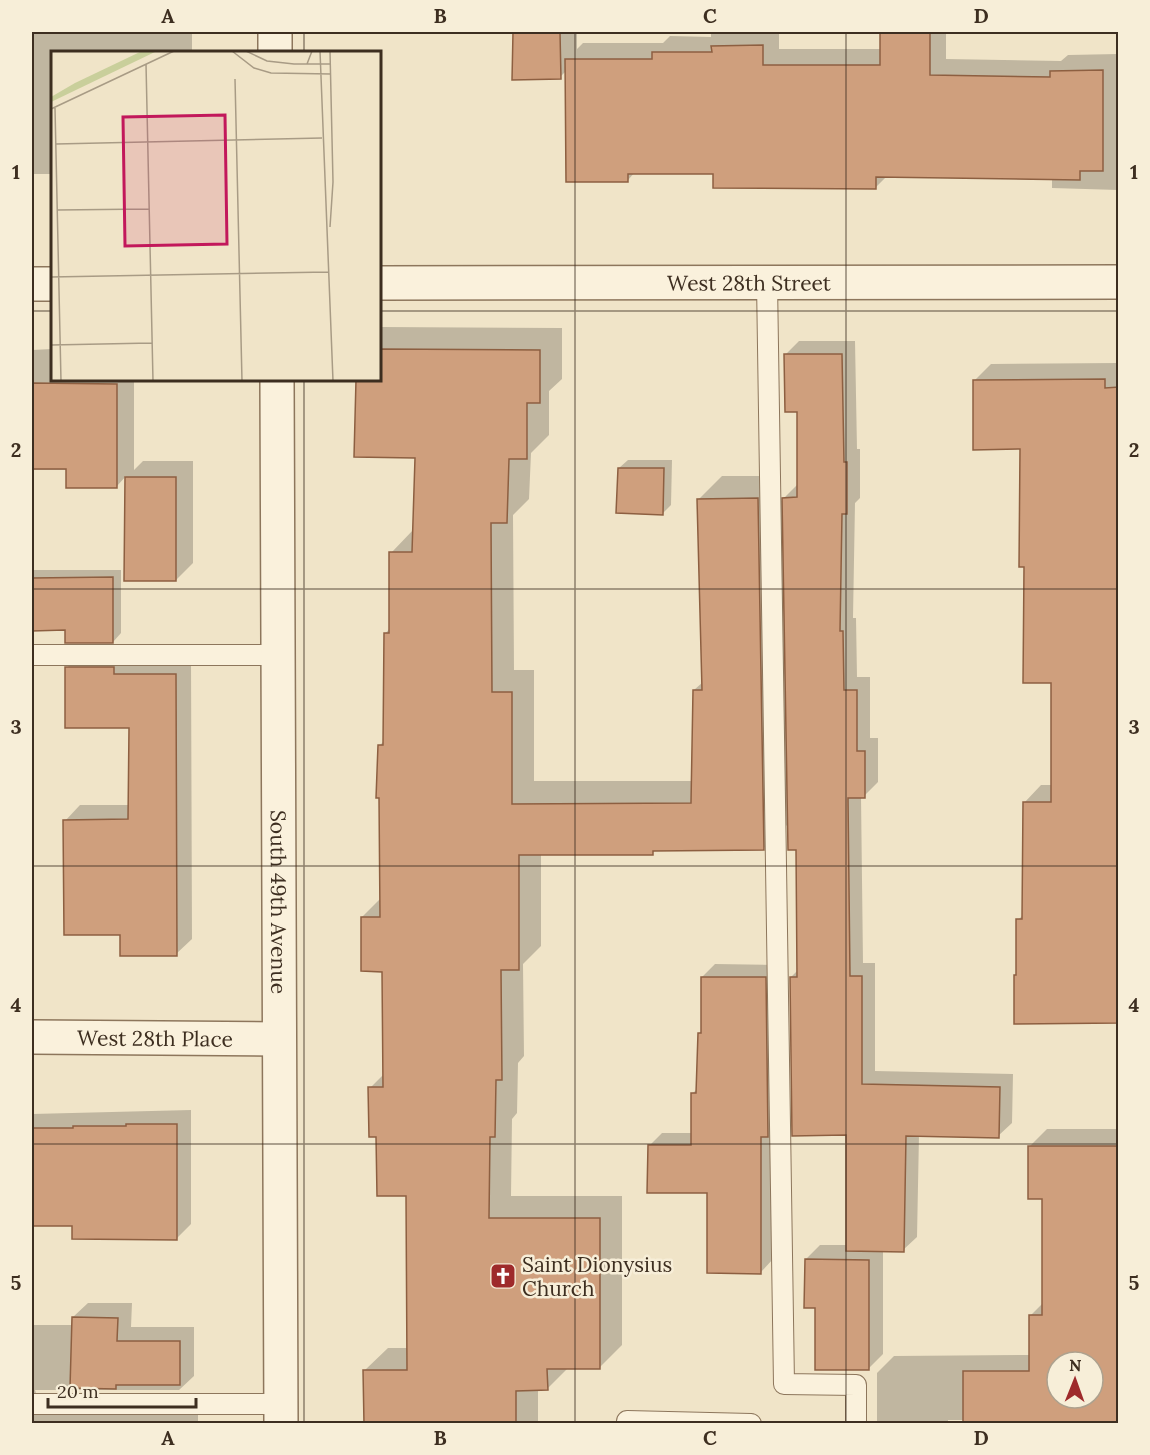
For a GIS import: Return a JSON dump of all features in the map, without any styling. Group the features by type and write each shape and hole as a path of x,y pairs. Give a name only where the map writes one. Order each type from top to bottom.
{"street":[{"path":"275,32 275,51"},
{"name":"West 28th Street","path":"381,283 1119,282"},
{"path":"32,284 51,284"},
{"name":"South 49th Avenue","path":"277,381 280,1414"},
{"name":"West 28th Place","path":"32,1037 279,1039"}],"lane":[{"path":"767,282 784,1384 856,1385 856,1424"},
{"path":"32,655 278,655"},
{"path":"32,1404 280,1414"},
{"path":"627,1424 627,1421 751,1424"}],"building":[{"path":"513,32 560,32 561,79 512,80"},
{"path":"880,32 930,32 930,75 1050,77 1050,71 1103,70 1103,171 1080,171 1080,180 876,177 876,189 713,188 713,174 628,174 628,182 566,182 565,59 652,59 652,52 712,52 711,46 763,45 763,65 880,65"},
{"path":"381,349 540,350 540,403 527,403 527,459 509,459 507,523 491,523 492,692 512,692 512,804 691,803 693,690 702,690 697,499 758,498 764,850 653,851 653,855 519,855 519,970 501,970 502,1080 496,1080 495,1137 490,1137 489,1218 600,1218 600,1369 547,1369 548,1390 516,1391 516,1424 364,1424 363,1370 407,1370 406,1196 377,1196 376,1137 369,1137 368,1087 383,1087 382,972 361,971 361,917 380,917 379,798 376,798 378,745 383,745 384,633 389,633 389,552 412,552 415,458 354,457 356,381 381,381"},
{"path":"784,354 842,354 847,514 842,514 840,631 843,631 844,690 857,690 857,751 865,751 865,798 848,798 850,976 862,976 862,1084 1000,1087 999,1138 906,1136 904,1252 846,1251 846,1135 792,1136 790,977 797,977 796,850 788,850 782,498 797,497 797,412 785,412"},
{"path":"1105,379 1105,388 1119,387 1119,1023 1014,1024 1016,919 1022,919 1023,802 1051,802 1051,683 1023,683 1024,567 1019,567 1020,449 973,450 973,380"},
{"path":"32,383 117,384 117,488 66,488 66,469 32,469"},
{"path":"618,468 664,468 663,515 616,513"},
{"path":"125,477 176,477 176,581 124,581"},
{"path":"113,577 113,643 65,643 65,630 32,631 32,578"},
{"path":"65,667 114,667 114,674 176,674 177,956 120,956 120,935 64,935 63,820 128,819 129,728 65,728"},
{"path":"701,977 766,977 768,1137 761,1137 761,1274 707,1273 707,1193 647,1193 648,1145 691,1145 691,1093 696,1093 698,1033 701,1033"},
{"path":"126,1124 177,1124 177,1240 72,1239 72,1226 32,1226 32,1128 126,1126"},
{"path":"1028,1146 1119,1146 1119,1422 963,1422 963,1371 1029,1371 1029,1315 1042,1315 1042,1199 1028,1199"},
{"path":"805,1259 869,1260 869,1370 815,1370 815,1308 804,1308"},
{"path":"72,1317 118,1318 117,1341 180,1341 180,1385 116,1385 116,1389 70,1388"}],"place":[{"name":"Saint Dionysius Church","path":"503,1276"}]}
